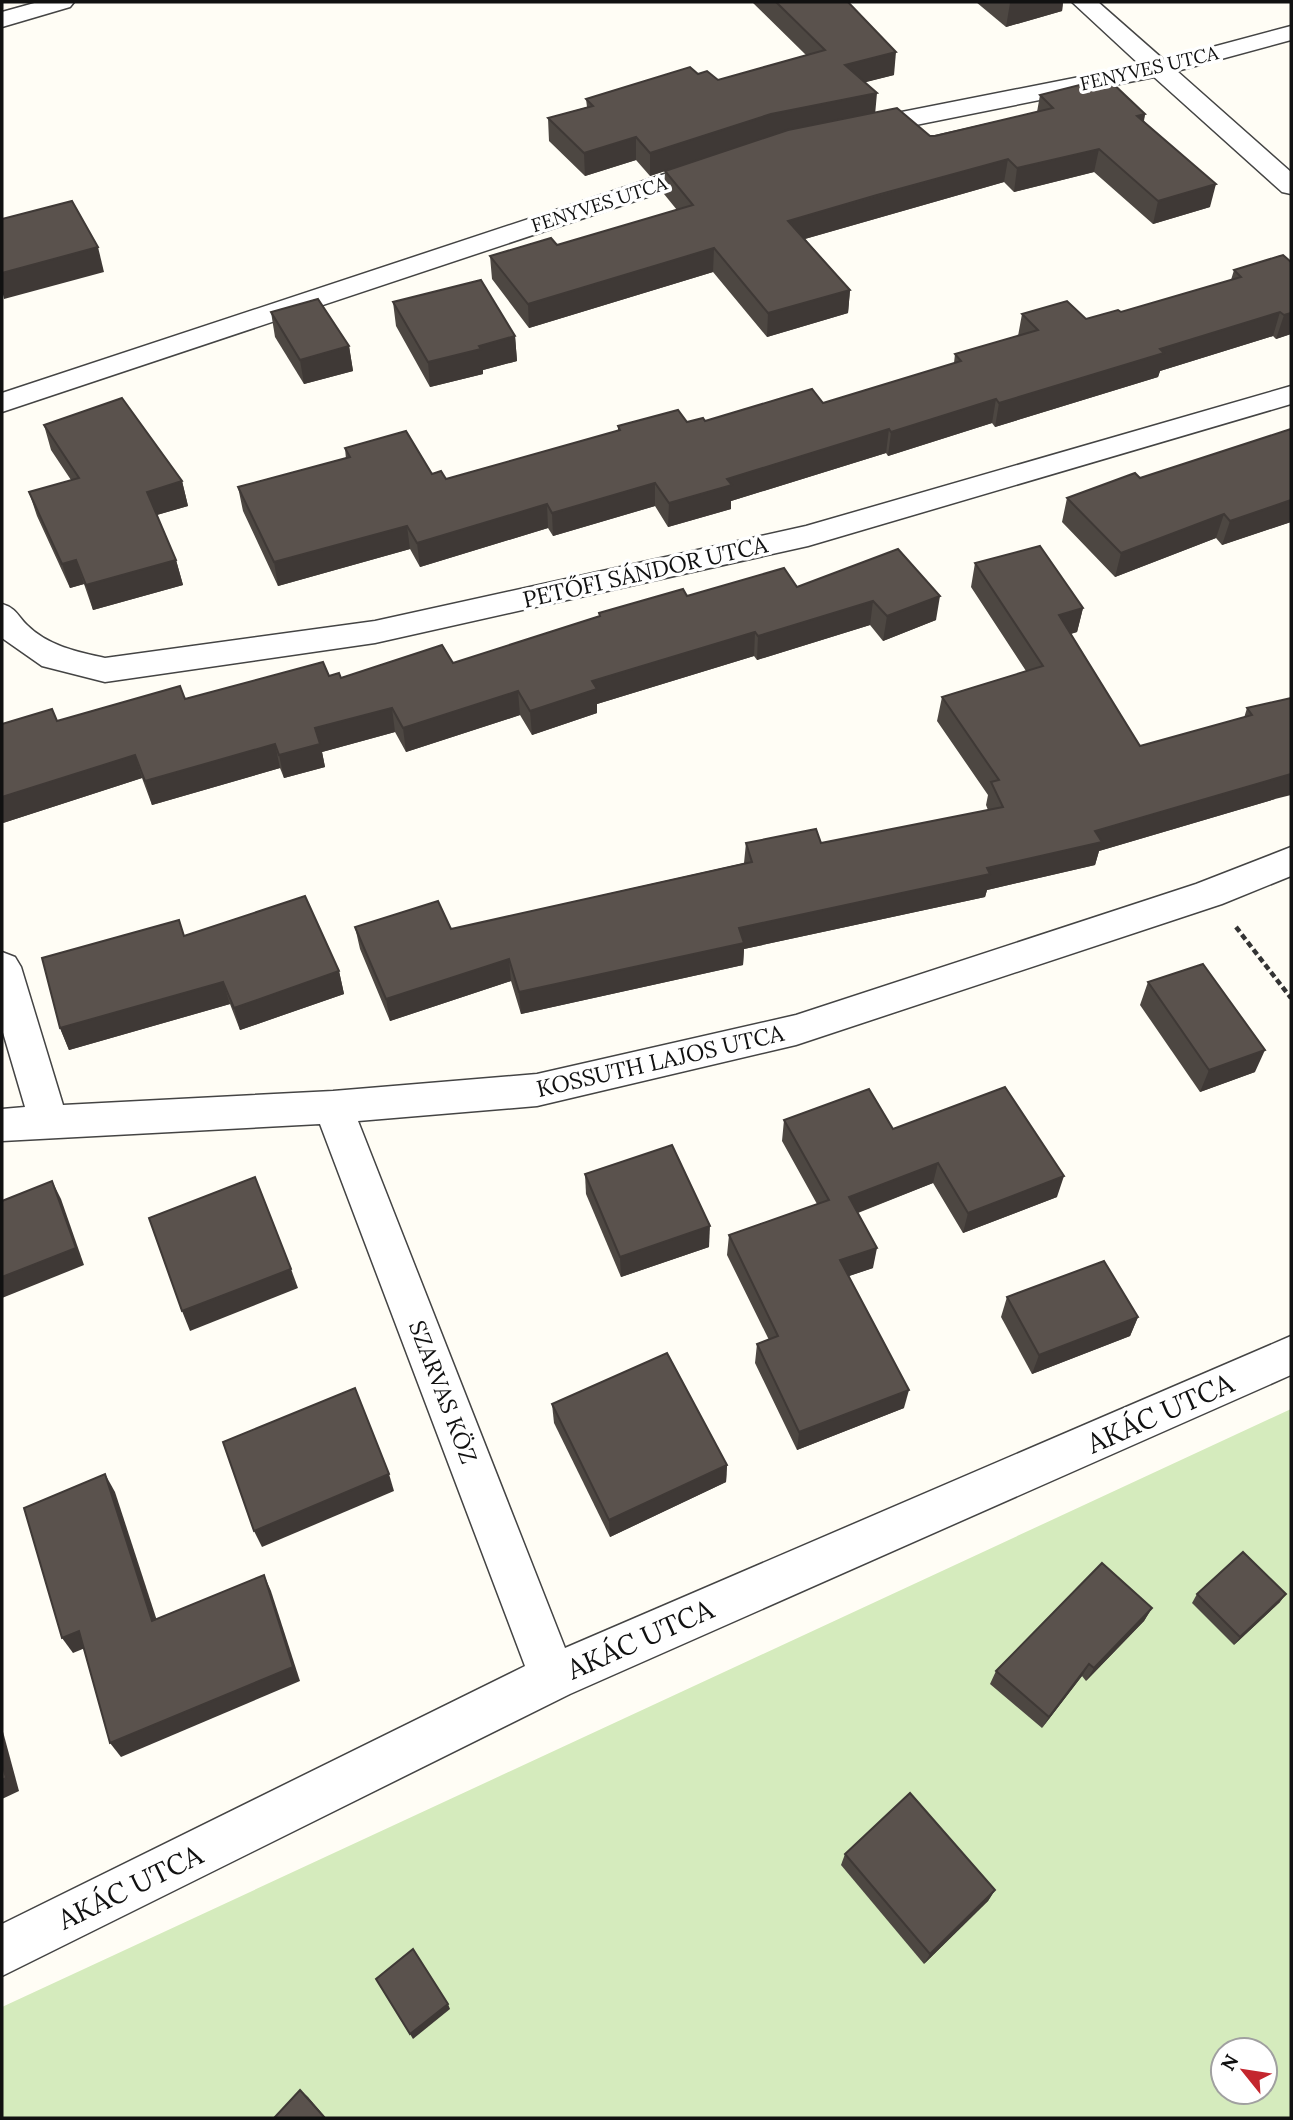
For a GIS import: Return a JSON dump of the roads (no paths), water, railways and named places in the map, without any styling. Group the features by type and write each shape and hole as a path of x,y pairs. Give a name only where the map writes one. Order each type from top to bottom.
{"street":[{"path":"2,20 62,2"},
{"path":"1084,2 1291,186"},
{"name":"FENYVES UTCA","path":"833,134 1158,69 1291,33"},
{"name":"FENYVES UTCA","path":"2,403 740,157"},
{"name":"PETŐFI SÁNDOR UTCA","path":"2,614 16,635 54,658 105,670 375,632 808,536 1291,395"},
{"name":"KOSSUTH LAJOS UTCA","path":"2,1125 48,1120 333,1107 537,1090 796,1030 1209,894 1291,861"},
{"path":"2,967 48,1120"},
{"name":"SZARVAS KÖZ","path":"333,1107 553,1677"},
{"name":"AKÁC UTCA","path":"2,1951 553,1677 1291,1355"}]}
